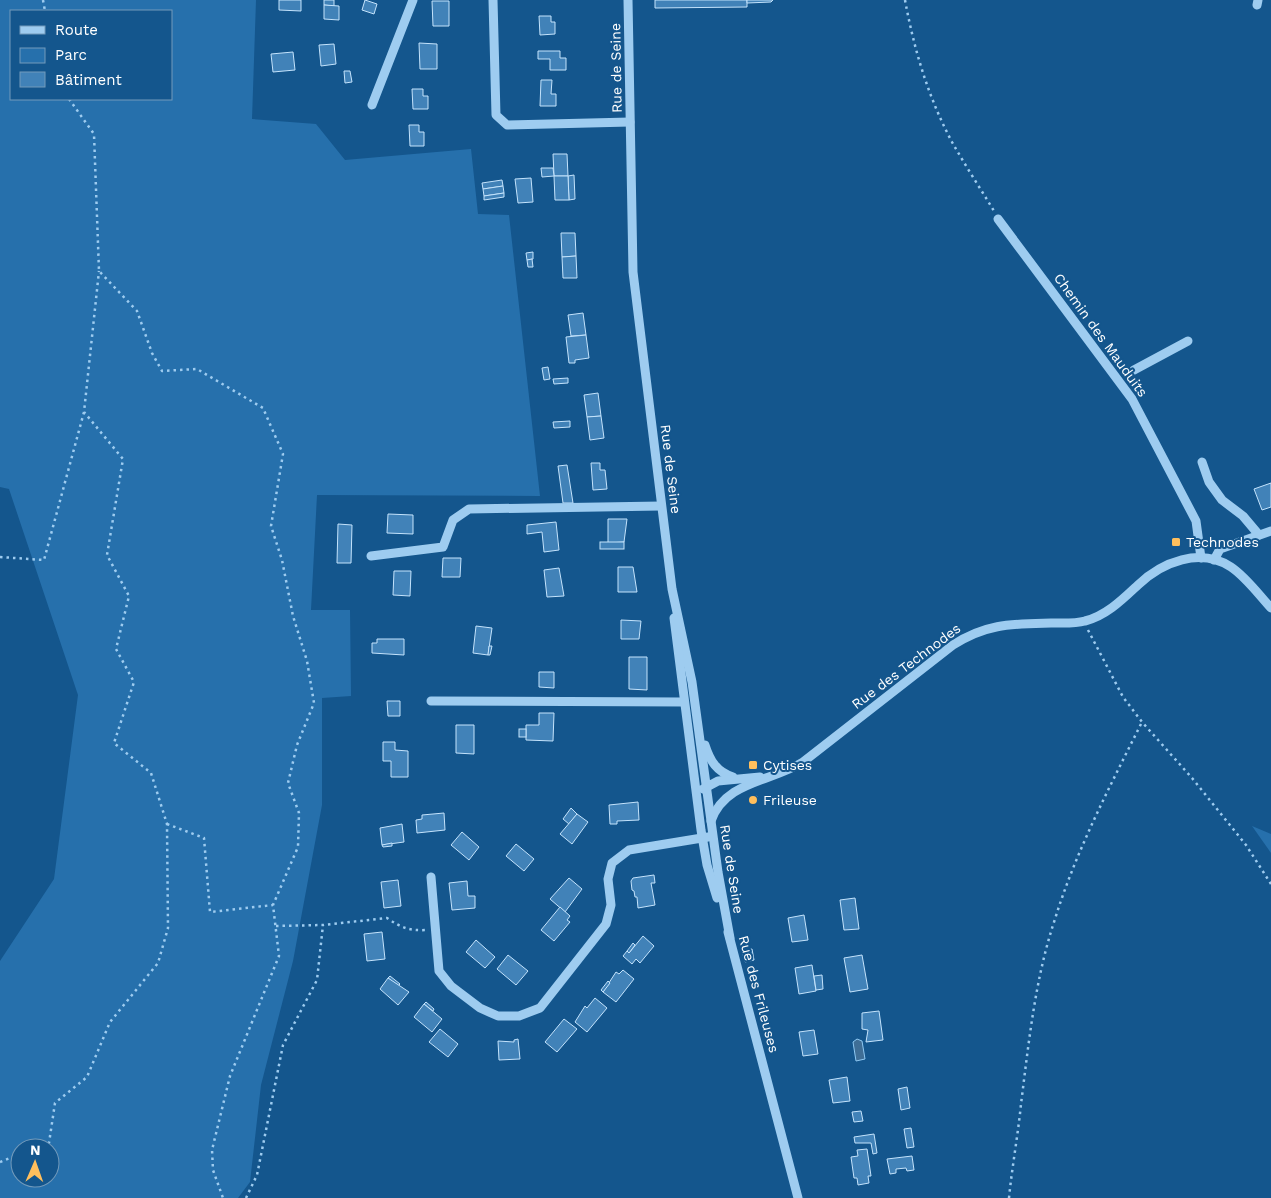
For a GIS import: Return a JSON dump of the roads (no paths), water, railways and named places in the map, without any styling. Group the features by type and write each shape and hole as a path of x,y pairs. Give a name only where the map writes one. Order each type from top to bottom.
{"street":[{"path":"372,105 413,0"},
{"path":"493,0 496,115 507,125 630,122"},
{"name":"Rue de Seine","path":"628,0 633,272 672,589 690,668 710,822 730,938"},
{"name":"Chemin des Mauduits","path":"998,218 1132,399 1196,521 1200,558"},
{"path":"1134,370 1188,341"},
{"path":"1202,462 1209,482 1222,500 1242,516 1259,535"},
{"path":"370,556 442,547 453,520 469,509 662,506"},
{"path":"1214,560 1220,548 1271,531"},
{"name":"Rue des Technodes","path":"710,822 720,803 734,792 793,768 813,755 965,637 999,625 1085,621 1115,606 1162,567 1184,559 1200,558 1214,560 1231,567 1271,608"},
{"name":"Rue des Frileuses","path":"672,589 696,801 709,873 730,938 798,1198"},
{"path":"431,701 684,702"},
{"path":"699,726 710,759 715,766 726,775 741,778"},
{"name":"Rue des Technodes","path":"705,788 724,780 770,776"},
{"path":"694,781 719,794 734,792"},
{"path":"696,801 705,788"},
{"path":"432,877 439,971 451,986 480,1008 498,1016 519,1016 540,1008 606,924 611,905 608,879 612,862 629,850 713,837"}],"place":[{"name":"Technodes","path":"1176,542"},
{"name":"Cytises","path":"753,765"},
{"name":"Frileuse","path":"753,800"}]}
